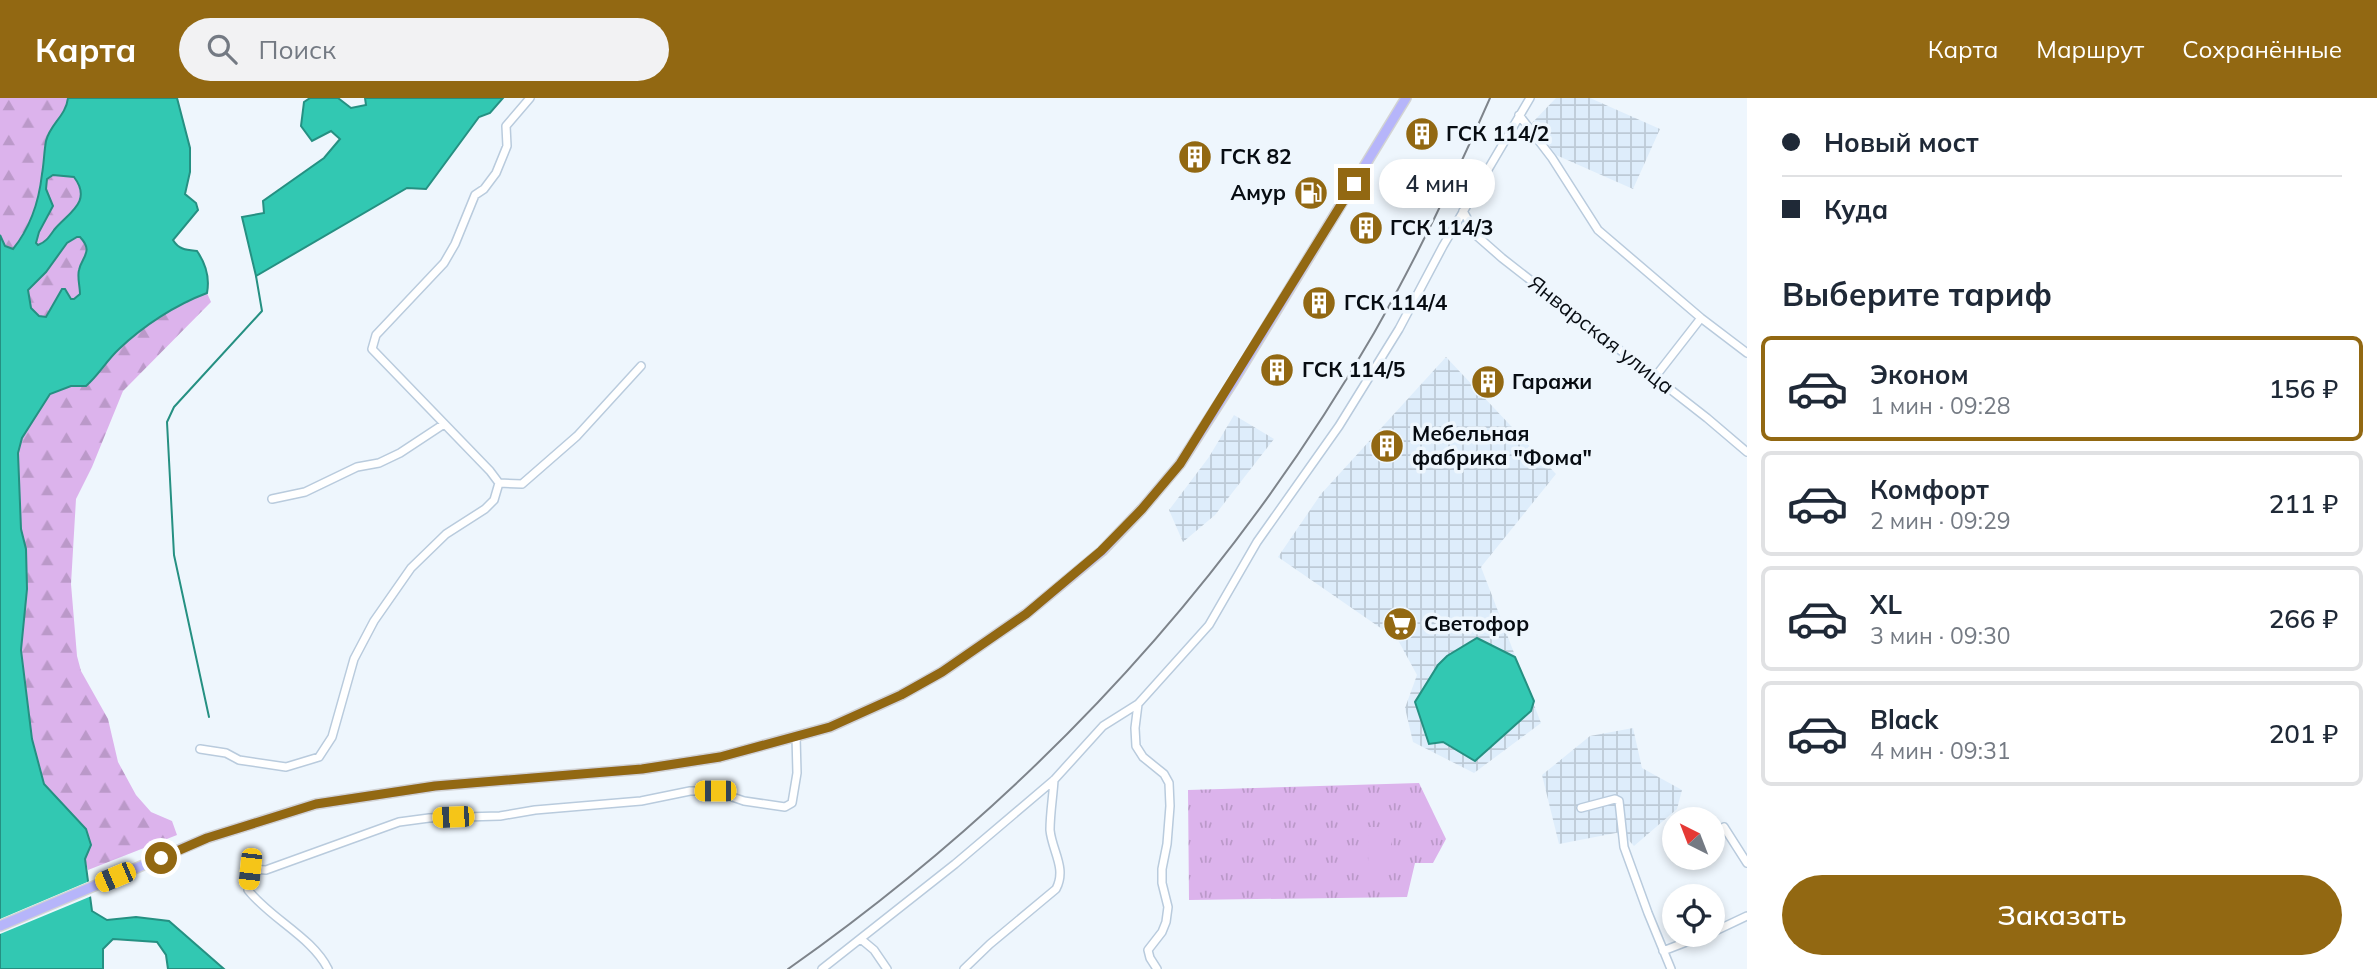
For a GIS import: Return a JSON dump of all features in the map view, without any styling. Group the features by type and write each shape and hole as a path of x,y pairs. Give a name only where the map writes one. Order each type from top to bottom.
{"main road":[{"path":"0,926 207,838 316,804 435,786 642,769 720,757 830,727 901,695 942,672 1026,614 1101,551 1142,509 1180,464 1406,98"}],"street":[{"path":"530,98 506,126 507,146 496,173 484,189 475,195 444,263 376,335 372,349 499,483 522,484 577,436 641,366"},
{"path":"822,969 956,864 1054,780 1103,726 1138,704 1209,625 1256,542 1339,426 1399,329 1463,211 1530,98"},
{"path":"1519,115 1552,158 1598,230 1701,318 1747,353"},
{"name":"Январская улица","path":"1463,211 1477,236 1494,251 1747,452"},
{"path":"1655,377 1701,318"},
{"path":"272,499 305,492 358,467 379,463 400,453 444,424"},
{"path":"200,749 226,754 239,760 285,768 318,757 332,737 354,659 373,621 411,568 446,534 485,509 494,500 499,483"},
{"path":"1138,704 1136,746 1143,757 1164,774 1169,783 1167,844 1161,869 1168,907 1162,932 1148,950 1157,969"},
{"path":"328,969 322,956 258,903 248,890 250,869 266,870 399,822 429,818 500,816 558,807 641,801 690,791 715,791 744,801 785,807 792,803 795,792 796,736"},
{"path":"964,969 989,944 1056,889 1060,881 1060,867 1050,832 1054,780"},
{"path":"1581,808 1615,799 1619,802 1624,847 1671,969"},
{"path":"1726,830 1747,863"},
{"path":"1725,926 1747,916"},
{"path":"862,940 874,950 887,969"},
{"path":"1663,951 1673,947"}],"shaded area":[{"path":"68,98 177,98 190,148 190,172 185,194 196,203 198,210 173,240 181,248 197,251 203,261 208,287 207,293 171,310 138,332 86,386 71,386 50,394 22,438 18,453 27,589 21,650 32,739 44,784 86,829 91,845 85,859 92,911 107,920 136,917 169,921 224,969 168,969 166,955 157,942 113,939 103,949 103,969 0,969 0,235 5,246 13,249 24,232 39,194 46,141","holes":["53,175 74,177 81,193 80,200 47,239 38,245 36,243 39,232 53,206 46,189 47,179","77,237 84,242 87,250 78,272 80,294 71,299 65,289 62,289 46,317 39,316 31,308 28,290 46,272 67,243"]},
{"path":"310,98 338,98 351,108 366,105 365,98 503,98 490,113 479,117 426,189 407,188 256,276 242,217 264,213 263,201 324,158 340,139 331,131 312,141 301,126 304,102"},
{"path":"1556,98 1590,98 1660,129 1633,189 1556,155 1532,123"},
{"path":"1446,357 1556,474 1481,567 1541,723 1474,773 1413,742 1405,708 1417,675 1398,640 1278,557 1321,494"},
{"path":"1234,415 1274,439 1215,515 1183,542 1169,510 1209,457"},
{"path":"1477,638 1515,657 1534,701 1531,711 1475,761 1443,742 1429,744 1415,702 1438,665 1447,656"},
{"path":"1633,728 1642,768 1682,790 1678,807 1662,807 1662,822 1634,846 1621,832 1559,844 1542,775 1590,736"}],"green space":[{"path":"0,98 68,98 46,141 41,184 33,214 13,249 5,246 0,235"},
{"path":"53,175 74,177 81,193 80,200 47,239 38,245 36,243 39,232 53,206 46,189 47,180"},
{"path":"77,237 84,242 87,250 78,272 80,294 54,308 46,317 39,316 31,308 28,290 46,272 67,243"},
{"path":"207,293 211,302 123,391 76,499 71,584 77,656 81,671 108,719 118,762 136,795 151,812 172,821 177,835 88,870 85,859 86,829 44,784 32,739 21,650 27,589 18,452 30,421 50,394 71,386 86,386 119,349 139,332 172,310"},
{"path":"1419,783 1446,839 1433,863 1415,863 1407,897 1189,900 1188,790"},
{"path":"1369,827 1391,827 1391,867 1368,867"}],"pier":[{"path":"92,880 94,895 0,934 0,919"}],"waterway":[{"path":"209,717 174,555 167,422 174,407 262,311 256,276"}],"railway":[{"path":"788,969 876,903 960,834 1040,761 1116,683 1187,602 1254,516 1316,427 1374,333 1435,217 1490,98"}],"place":[{"name":"ГСК 114/2","path":"1422,134"},
{"name":"ГСК 82","path":"1195,157"},
{"name":"Амур","path":"1311,193"},
{"name":"ГСК 114/3","path":"1366,228"},
{"name":"ГСК 114/4","path":"1319,303"},
{"name":"ГСК 114/5","path":"1277,370"},
{"name":"Гаражи","path":"1488,382"},
{"name":"Мебельная фабрика \"Фома\"","path":"1387,446"},
{"name":"Светофор","path":"1400,624"}],"route":[{"path":"161,858 207,838 316,804 435,786 642,769 720,757 830,727 901,695 942,672 1026,614 1101,551 1142,509 1180,464 1354,184"}]}
